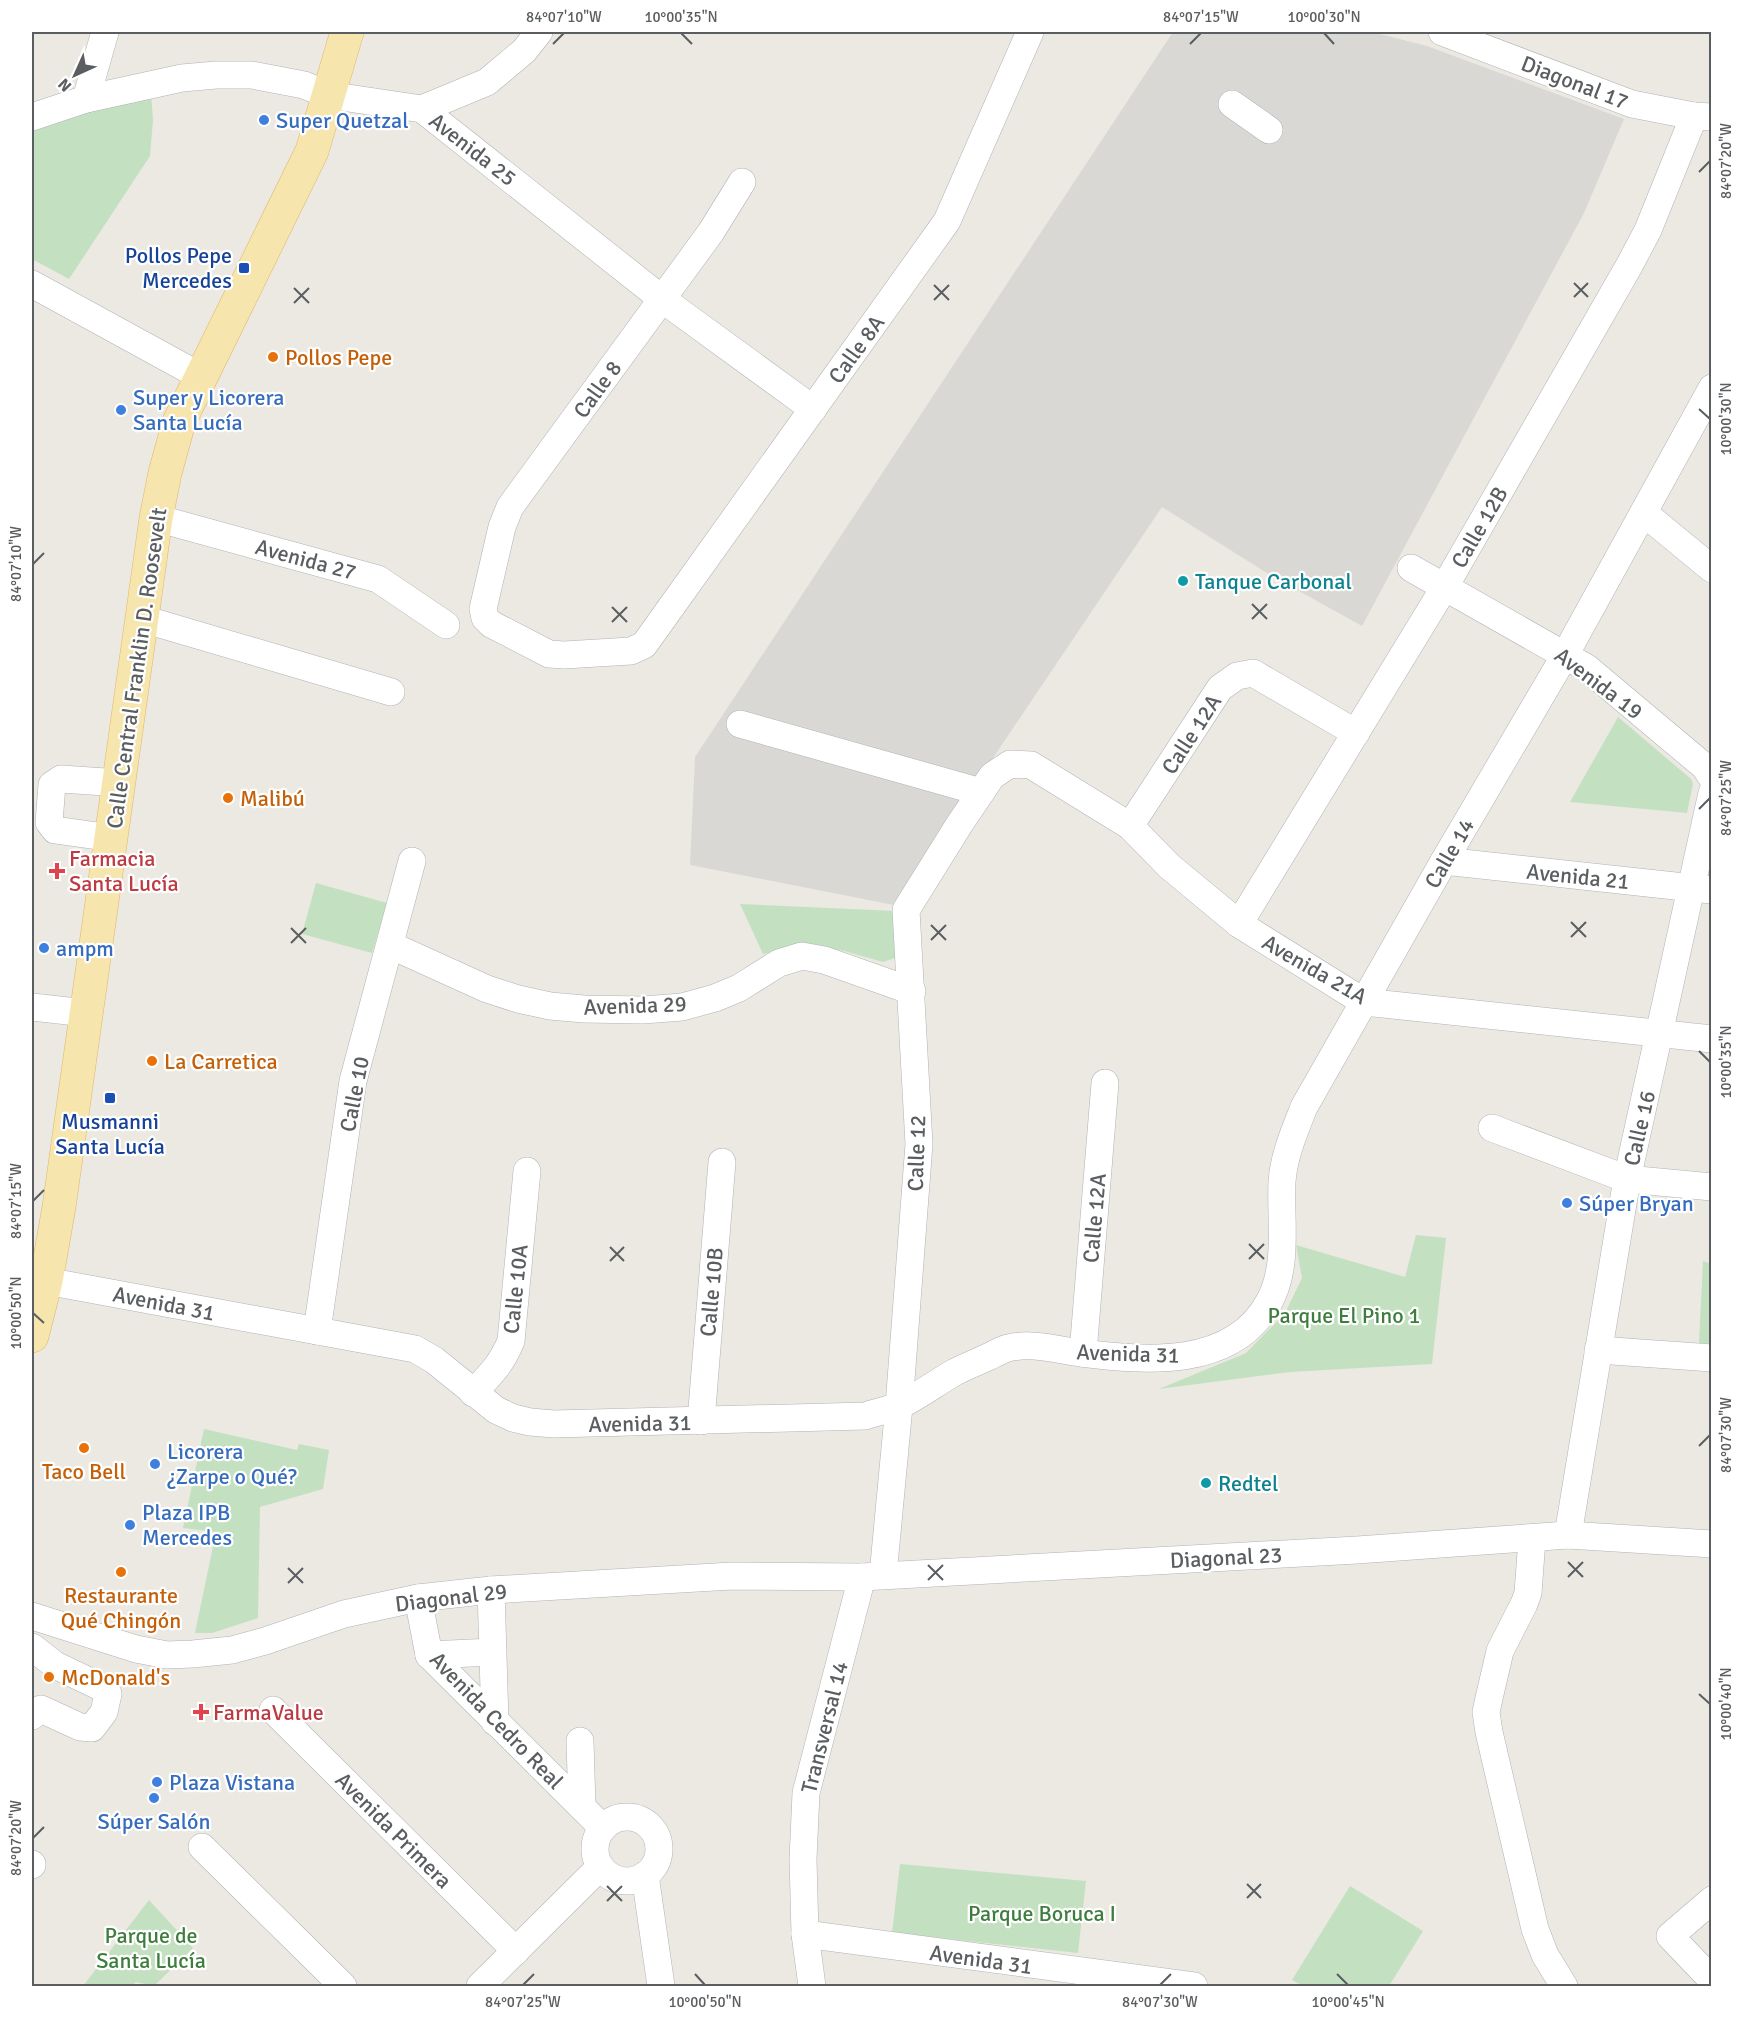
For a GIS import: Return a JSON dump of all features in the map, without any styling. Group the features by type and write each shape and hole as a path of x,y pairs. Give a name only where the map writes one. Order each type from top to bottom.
{"main road":[{"name":"Calle Central Franklin D. Roosevelt","path":"32,1336 46,1281 60,1207 156,518 165,473 179,422 200,376 245,291 312,151 347,32"}],"street":[{"path":"86,99 105,32"},
{"path":"422,109 487,82 524,51 539,32"},
{"name":"Calle 8A","path":"644,645 947,221 1030,32"},
{"name":"Diagonal 17","path":"1442,32 1632,104 1703,117"},
{"name":"Avenida 25","path":"32,117 86,99 182,78 216,75 252,75 304,85 328,95 422,109 662,299 813,409"},
{"path":"1232,104 1269,130"},
{"name":"Calle 12B","path":"1239,924 1443,588 1629,266 1703,117"},
{"name":"Calle 8","path":"644,645 631,651 549,654 491,624 484,618 483,609 501,527 510,507 711,232 742,182"},
{"path":"32,284 200,376"},
{"name":"Calle 14","path":"1242,1334 1269,1302 1278,1281 1281,1257 1282,1178 1291,1140 1304,1107 1565,655 1712,388"},
{"path":"1644,513 1712,569"},
{"name":"Avenida 27","path":"156,518 378,579 446,624"},
{"name":"Avenida 19","path":"1411,568 1587,668 1705,767 1711,777"},
{"path":"143,619 391,692"},
{"name":"Calle 12A","path":"1130,826 1220,688 1237,676 1253,673 1356,733"},
{"path":"740,724 981,792"},
{"name":"Avenida 21A","path":"1010,764 1031,765 1130,826 1169,866 1239,924 1364,1002 1712,1039"},
{"name":"Calle 12","path":"872,1576 899,1406 919,1144 906,910 992,776 1010,764"},
{"path":"112,838 55,830 51,827 49,822 52,785 61,779 120,783"},
{"name":"Calle 16","path":"1568,1535 1627,1179 1660,1033 1701,889 1712,794"},
{"name":"Calle 10","path":"317,1331 354,1081 412,861"},
{"name":"Avenida 21","path":"1444,861 1701,889"},
{"name":"Avenida 29","path":"390,945 498,993 550,1006 584,1009 643,1010 682,1007 723,995 739,988 779,963 802,956 824,960 912,991"},
{"path":"32,1007 86,1013"},
{"name":"Calle 12A","path":"1083,1353 1105,1083"},
{"path":"1492,1128 1627,1179 1712,1187"},
{"name":"Calle 10B","path":"701,1421 722,1162"},
{"name":"Calle 10A","path":"472,1393 500,1364 511,1341 527,1171"},
{"name":"Avenida 31","path":"46,1281 415,1349 434,1360 472,1393 496,1410 513,1418 554,1424 865,1416 899,1406 956,1372 1008,1348 1029,1345 1083,1353 1170,1358 1201,1354 1224,1346 1242,1334"},
{"path":"1598,1350 1712,1358"},
{"name":"Diagonal 23","path":"872,1576 1532,1539 1568,1535 1712,1544"},
{"path":"1532,1539 1527,1593 1524,1604 1500,1651 1486,1712 1535,1929 1545,1955 1564,1986"},
{"name":"Diagonal 29","path":"32,1616 136,1649 167,1655 193,1654 232,1650 344,1614 418,1598 491,1590 732,1576 872,1576"},
{"name":"Transversal 14","path":"812,1986 805,1934 803,1859 806,1792 872,1576"},
{"path":"491,1590 495,1722"},
{"name":"Avenida Cedro Real","path":"418,1598 429,1655 603,1828"},
{"path":"32,1647 55,1665 104,1688 108,1694 104,1712 92,1728 80,1727 41,1709 32,1716"},
{"path":"429,1655 492,1652"},
{"name":"Avenida Primera","path":"273,1710 516,1951"},
{"path":"580,1741 582,1807"},
{"path":"621,1818 642,1821 656,1837 659,1847 658,1858 653,1868 636,1880 616,1879 607,1874 600,1867 595,1847 597,1837 603,1828 611,1821 621,1818"},
{"path":"202,1847 343,1986"},
{"path":"480,1986 600,1867"},
{"path":"645,1875 661,1986"},
{"path":"1712,1900 1670,1936 1712,1980"},
{"name":"Avenida 31","path":"805,1934 1050,1977 1194,1986"}],"shaded area":[{"path":"1173,32 1372,32 1427,46 1624,119 1584,213 1362,626 1270,575 1162,507 894,905 690,865 695,757"}],"green space":[{"path":"151,93 153,120 150,156 69,279 32,259 32,128"},
{"path":"1618,717 1691,779 1693,784 1687,813 1570,802"},
{"path":"316,883 387,903 372,953 302,934"},
{"path":"740,904 895,911 901,956 883,962 808,944 763,954"},
{"name":"Parque El Pino 1","path":"1416,1235 1446,1238 1432,1364 1290,1372 1159,1389 1246,1353 1285,1313 1302,1278 1296,1245 1405,1277"},
{"path":"1703,1261 1711,1264 1711,1344 1699,1343"},
{"path":"204,1429 297,1450 299,1444 329,1450 323,1489 260,1507 258,1618 212,1633 195,1633 216,1532 183,1528"},
{"name":"Parque Boruca I","path":"900,1864 1086,1881 1078,1953 892,1933"},
{"path":"1350,1886 1423,1931 1389,1986 1303,1986 1292,1980"},
{"name":"Parque de Santa Lucía","path":"149,1900 193,1948 154,1986 136,1982 131,1986 83,1986"}],"place":[{"name":"Super Quetzal","path":"264,120"},
{"name":"Pollos Pepe Mercedes","path":"244,268"},
{"name":"Pollos Pepe","path":"273,357"},
{"name":"Super y Licorera Santa Lucía","path":"121,410"},
{"name":"Tanque Carbonal","path":"1183,581"},
{"name":"Malibú","path":"228,798"},
{"name":"Farmacia Santa Lucía","path":"57,871"},
{"name":"ampm","path":"44,948"},
{"name":"La Carretica","path":"152,1061"},
{"name":"Musmanni Santa Lucía","path":"110,1098"},
{"name":"Súper Bryan","path":"1567,1203"},
{"name":"Taco Bell","path":"84,1448"},
{"name":"Licorera ¿Zarpe o Qué?","path":"155,1464"},
{"name":"Redtel","path":"1206,1483"},
{"name":"Plaza IPB Mercedes","path":"130,1525"},
{"name":"Restaurante Qué Chingón","path":"121,1572"},
{"name":"McDonald's","path":"49,1677"},
{"name":"FarmaValue","path":"201,1712"},
{"name":"Plaza Vistana","path":"157,1782"},
{"name":"Súper Salón","path":"154,1798"}]}
